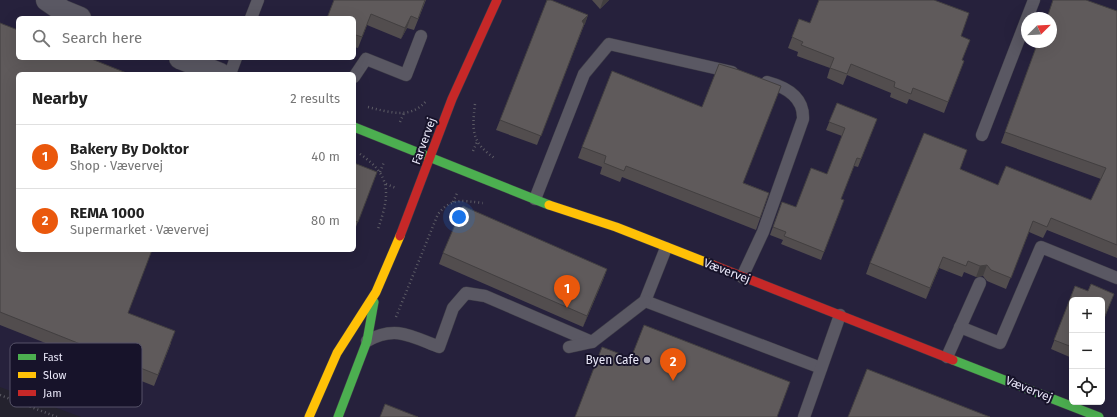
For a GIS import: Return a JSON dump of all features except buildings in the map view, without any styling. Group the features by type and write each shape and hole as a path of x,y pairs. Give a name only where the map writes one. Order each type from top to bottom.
{"street":[{"path":"47,0 63,11 75,16"},
{"name":"Farvervej","path":"310,417 337,353 376,292 409,216 452,99 497,0"},
{"path":"185,60 215,72"},
{"name":"Vævervej","path":"356,128 559,209 616,227 666,248 1099,417"},
{"name":"Farvervej","path":"338,417 367,341 376,292"}],"lane":[{"path":"252,16 258,0"},
{"path":"982,135 1034,0"},
{"path":"356,74 366,59 406,76 421,36"},
{"path":"535,199 584,74 609,44 717,68 774,84 794,94 800,101 803,110 803,119 763,232 742,277"},
{"path":"231,72 235,60"},
{"path":"960,327 1000,343 1041,246 1117,278"},
{"path":"568,347 592,342 645,301 666,248"},
{"path":"947,357 980,283"},
{"path":"367,341 378,335 391,332 403,333 439,347 453,308 466,293 485,296 592,342"},
{"path":"645,301 821,368"},
{"path":"804,417 840,315"}],"path":[{"path":"360,106 393,113 404,113 418,109 429,97"},
{"path":"475,102 472,129 477,142 484,150 501,162"},
{"path":"356,152 374,164 386,184 384,207 377,231"},
{"path":"391,332 438,214 444,207 453,202 488,204"},
{"path":"0,395 10,399"},
{"path":"31,407 57,417"}],"shaded area":[{"path":"0,0 1117,0 1117,417 81,417 54,407 142,407 142,343 10,343 10,391 0,387"}],"traffic: fast":[{"path":"356,128 549,205"},
{"path":"338,417 367,341 374,302"},
{"path":"953,360 1099,417"}],"traffic: slow":[{"path":"549,205 616,227 713,265"},
{"path":"309,417 337,353 376,292 400,236"}],"traffic: jam":[{"path":"400,236 452,99 497,0"},
{"path":"713,265 953,360"}],"place":[{"name":"Bakery By Doktor","path":"567,308"},
{"name":"Byen Cafe","path":"647,360"},
{"name":"REMA 1000","path":"673,381"}]}
